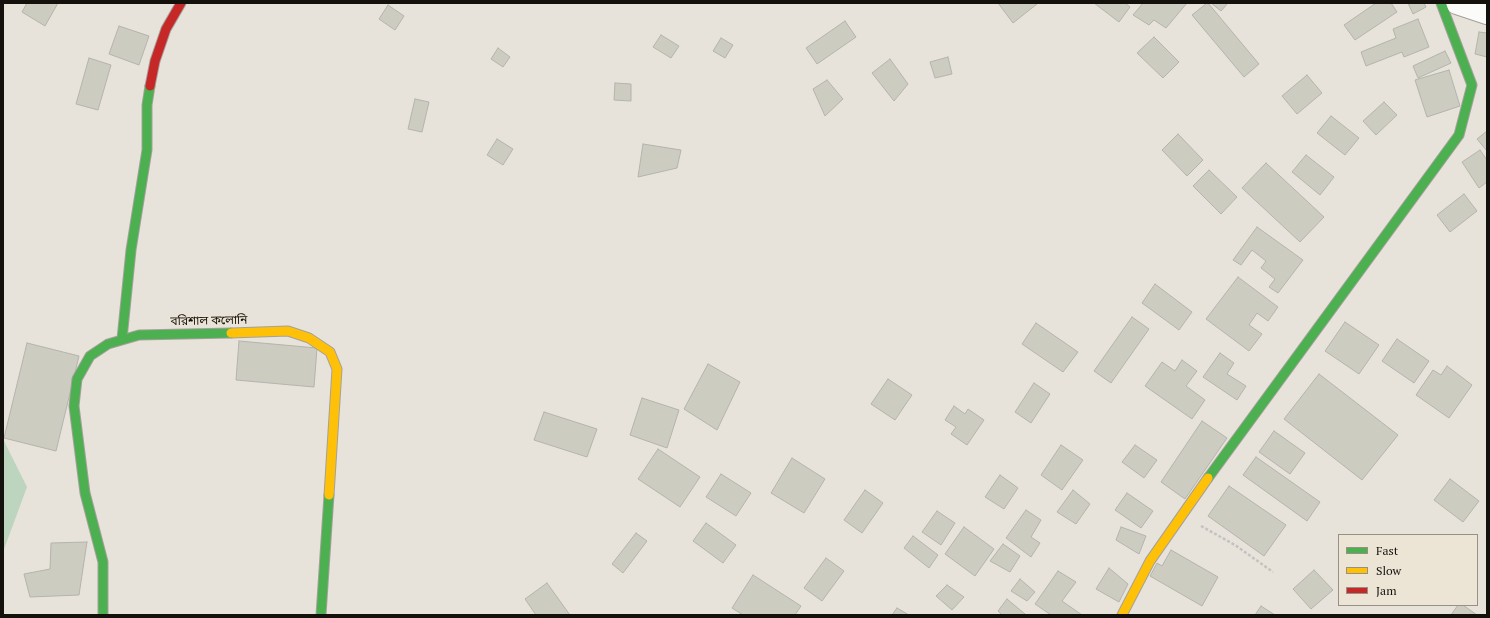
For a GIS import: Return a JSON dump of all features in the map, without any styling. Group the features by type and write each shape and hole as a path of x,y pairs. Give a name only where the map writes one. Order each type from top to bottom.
{"street":[{"path":"122,340 131,250 147,150 146,105 155,61 166,29 181,3"},
{"path":"1122,615 1150,561 1181,514 1459,135 1472,85 1441,3"},
{"path":"1463,4 1487,13"},
{"name":"বরিশাল কলোনি","path":"103,615 104,562 85,493 74,406 77,379 90,356 108,344 139,335 288,331 309,338 330,352 337,368 321,615"}],"path":[{"path":"1181,514 1235,545 1273,572"}],"shaded area":[{"path":"3,439 27,487 3,552"}],"building":[{"path":"27,3 58,3 45,26 22,12"},
{"path":"998,3 1036,3 1037,4 1013,23"},
{"path":"1094,3 1125,3 1130,7 1119,22"},
{"path":"1143,3 1187,3 1166,28 1154,20 1149,25 1133,15"},
{"path":"1207,3 1259,64 1244,77 1192,15"},
{"path":"1211,3 1228,3 1221,11"},
{"path":"1376,3 1391,3 1397,12 1355,40 1344,25"},
{"path":"1408,3 1424,3 1426,7 1413,14"},
{"path":"388,5 404,16 395,30 379,19"},
{"path":"1418,19 1429,47 1404,57 1402,52 1366,66 1361,52 1396,38 1393,29"},
{"path":"845,21 856,37 817,64 806,48"},
{"path":"119,26 149,36 139,65 109,54"},
{"path":"1479,32 1487,33 1487,57 1475,54"},
{"path":"661,35 679,46 671,58 653,47"},
{"path":"1154,37 1179,62 1163,78 1137,53"},
{"path":"721,38 733,45 725,58 713,51"},
{"path":"498,48 510,57 503,67 491,59"},
{"path":"1445,51 1451,63 1418,78 1413,66"},
{"path":"948,57 952,74 935,78 930,62"},
{"path":"89,58 111,65 98,110 76,104"},
{"path":"890,59 908,84 894,101 872,73"},
{"path":"1449,70 1460,106 1427,117 1415,80"},
{"path":"1307,75 1322,93 1297,114 1282,96"},
{"path":"827,80 843,99 825,116 813,89"},
{"path":"615,83 631,84 631,101 614,100"},
{"path":"415,99 429,102 422,132 408,129"},
{"path":"1384,102 1397,115 1376,135 1363,121"},
{"path":"1331,116 1359,138 1345,155 1317,133"},
{"path":"1487,131 1487,151 1477,139"},
{"path":"1178,134 1203,160 1187,176 1162,150"},
{"path":"497,139 513,149 503,165 487,155"},
{"path":"643,144 681,150 677,168 638,177"},
{"path":"1480,150 1487,160 1487,182 1479,188 1462,162"},
{"path":"1306,155 1334,177 1320,195 1292,172"},
{"path":"1266,163 1324,217 1300,242 1242,188"},
{"path":"1209,170 1237,197 1221,214 1193,186"},
{"path":"1464,194 1477,211 1450,232 1437,215"},
{"path":"1257,227 1303,260 1278,293 1269,287 1275,279 1261,268 1266,261 1252,250 1241,265 1233,260"},
{"path":"1238,277 1278,307 1268,321 1257,313 1249,325 1262,334 1249,351 1206,319"},
{"path":"1155,284 1192,312 1179,330 1142,303"},
{"path":"1132,317 1149,329 1111,383 1094,371"},
{"path":"1345,322 1379,345 1359,374 1325,351"},
{"path":"1036,323 1078,352 1063,372 1022,344"},
{"path":"1397,339 1429,361 1414,383 1382,361"},
{"path":"239,341 317,348 314,387 236,380"},
{"path":"27,343 79,356 56,451 4,438"},
{"path":"1220,353 1234,363 1227,374 1246,386 1237,400 1203,377"},
{"path":"1182,360 1197,371 1186,386 1205,400 1192,419 1145,386 1162,362 1175,371"},
{"path":"708,364 740,382 717,430 684,409"},
{"path":"1447,366 1472,385 1449,418 1416,395 1433,370 1441,375"},
{"path":"1319,374 1398,435 1362,480 1284,419"},
{"path":"888,379 912,395 895,420 871,404"},
{"path":"1034,383 1050,394 1031,423 1015,412"},
{"path":"642,398 679,410 667,448 630,435"},
{"path":"954,406 965,414 968,409 984,420 967,445 951,434 956,427 945,420"},
{"path":"544,412 597,429 587,457 534,440"},
{"path":"1202,421 1227,438 1185,499 1161,482"},
{"path":"1274,431 1305,453 1290,474 1259,452"},
{"path":"1061,445 1083,460 1062,490 1041,475"},
{"path":"1135,445 1157,460 1144,478 1122,462"},
{"path":"658,449 700,477 680,507 638,479"},
{"path":"1256,457 1320,502 1307,521 1243,475"},
{"path":"792,458 825,479 804,513 771,493"},
{"path":"721,474 751,493 736,516 706,497"},
{"path":"1000,475 1018,488 1004,509 985,497"},
{"path":"1450,479 1479,501 1463,522 1434,500"},
{"path":"1229,486 1286,525 1264,556 1208,516"},
{"path":"865,490 883,503 862,533 844,520"},
{"path":"1073,490 1090,504 1076,524 1057,512"},
{"path":"1127,493 1153,511 1141,528 1115,510"},
{"path":"1026,510 1041,520 1031,537 1040,543 1031,557 1006,538"},
{"path":"937,511 955,523 941,545 922,532"},
{"path":"706,523 736,545 723,563 693,541"},
{"path":"964,527 994,549 975,576 945,554"},
{"path":"1121,527 1146,536 1139,554 1116,540"},
{"path":"636,533 647,541 623,573 612,564"},
{"path":"913,536 938,555 929,568 904,548"},
{"path":"87,542 79,595 30,597 24,574 50,569 51,543"},
{"path":"1003,544 1020,556 1010,572 990,561"},
{"path":"1171,550 1218,577 1202,606 1150,576 1157,563 1162,566"},
{"path":"826,558 844,571 822,601 804,588"},
{"path":"1109,568 1128,584 1119,602 1096,589"},
{"path":"1314,570 1333,590 1311,609 1293,589"},
{"path":"1058,571 1076,582 1062,601 1082,615 1051,615 1035,604"},
{"path":"753,575 801,606 795,615 743,615 732,608"},
{"path":"1020,579 1035,592 1027,601 1011,591"},
{"path":"547,583 570,615 536,615 525,599"},
{"path":"947,585 964,597 952,610 936,596"},
{"path":"1007,599 1025,614 1002,615 998,611"},
{"path":"1261,606 1275,615 1255,615"},
{"path":"1457,606 1464,606 1477,615 1451,615"},
{"path":"897,608 909,615 892,615"}],"traffic: fast":[{"path":"1208,478 1459,135 1472,85 1441,3"},
{"path":"122,339 131,250 147,150 147,105 150,86"},
{"path":"103,615 103,562 85,493 74,406 77,379 90,356 108,344 139,335 231,333"},
{"path":"321,615 329,495"}],"traffic: slow":[{"path":"231,333 288,331 309,338 330,352 337,369 329,495"},
{"path":"1122,615 1150,561 1208,478"}],"traffic: jam":[{"path":"150,86 155,61 166,29 181,3"}]}
